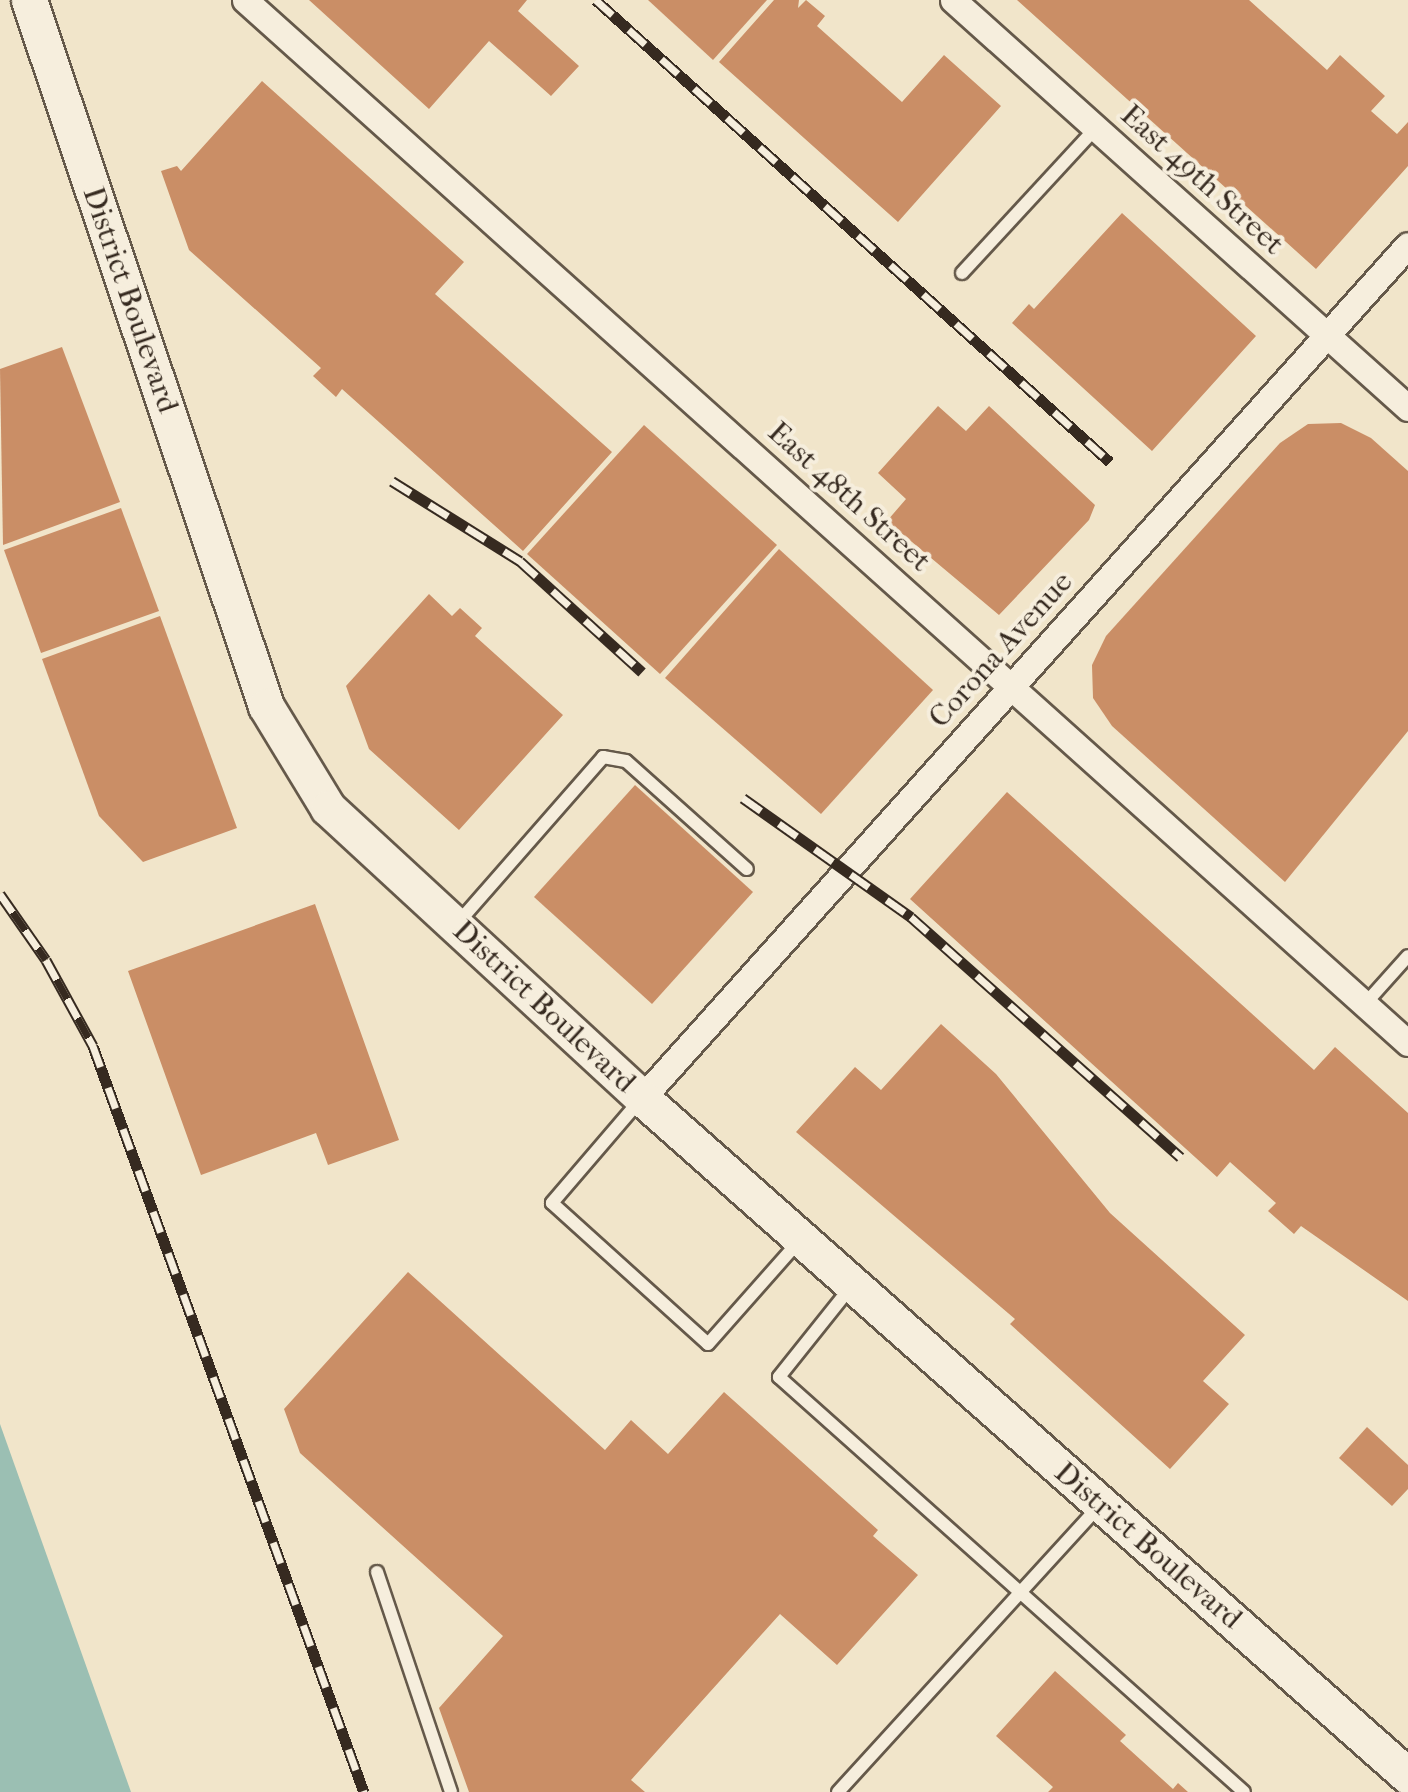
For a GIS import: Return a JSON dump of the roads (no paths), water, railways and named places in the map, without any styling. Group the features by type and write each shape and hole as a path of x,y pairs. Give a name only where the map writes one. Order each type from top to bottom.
{"main road":[{"name":"District Boulevard","path":"29,0 266,706 328,808 642,1098 1408,1776"}],"street":[{"name":"East 48th Street","path":"246,0 1408,1044"},
{"name":"East 49th Street","path":"953,0 1408,408"},
{"name":"Corona Avenue","path":"642,1098 1408,245"}],"lane":[{"path":"962,273 1096,128"},
{"path":"456,926 604,757 626,761 747,869"},
{"path":"1364,1004 1408,956"},
{"path":"642,1098 552,1202 708,1344 801,1238"},
{"path":"853,1284 779,1378 1244,1792"},
{"path":"838,1792 1101,1504"},
{"path":"377,1572 451,1792"}],"water":[{"path":"0,1424 131,1792 0,1792"}],"railway":[{"path":"596,0 1110,462"},
{"path":"392,481 520,561 642,672"},
{"path":"743,798 911,917 1180,1157"},
{"path":"0,894 46,960 93,1046 364,1792"}]}
